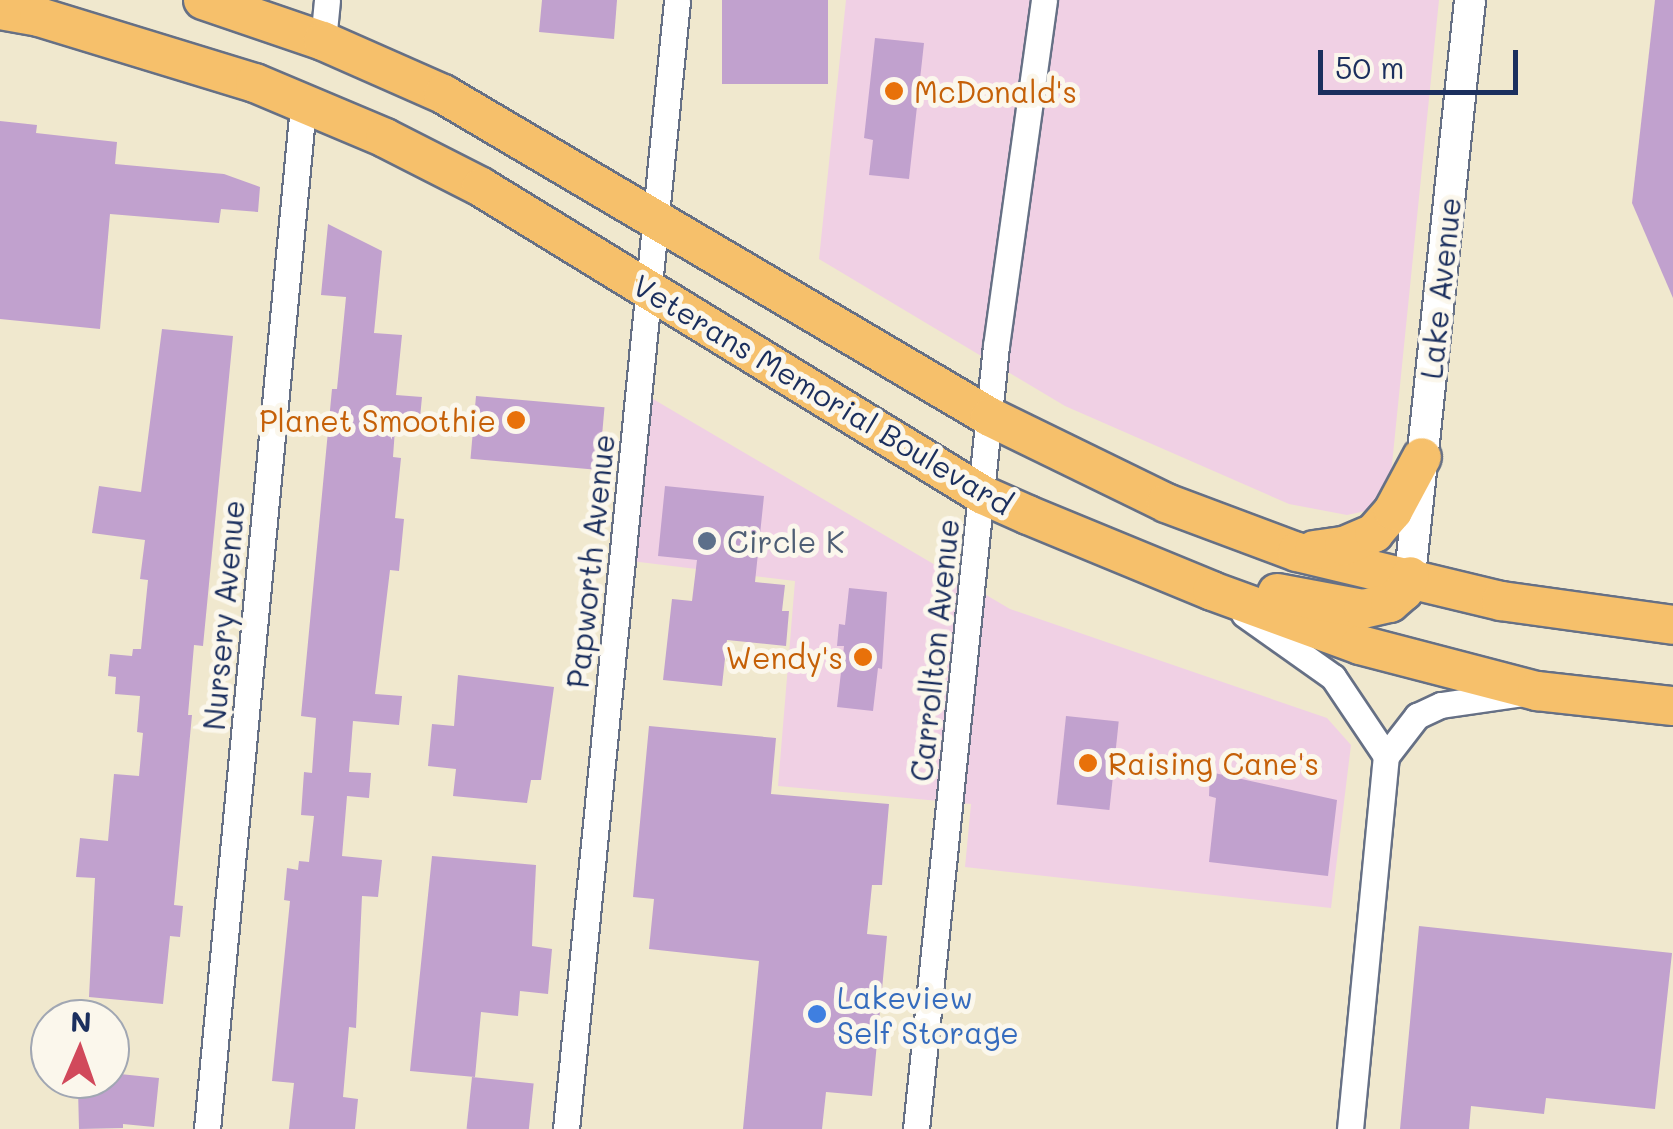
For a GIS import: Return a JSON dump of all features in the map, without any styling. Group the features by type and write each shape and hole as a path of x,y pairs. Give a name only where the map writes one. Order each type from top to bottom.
{"main road":[{"path":"203,0 323,42 443,94 990,417 1166,502 1297,552 1410,576 1501,601 1673,625"},
{"name":"Veterans Memorial Boulevard","path":"0,10 180,58 265,86 303,106 385,138 481,187 983,495 1224,595 1360,644 1536,691 1673,706"},
{"path":"1297,552 1344,546 1374,532 1393,511 1422,457"},
{"path":"1224,595 1274,592 1364,609 1390,603 1404,591 1410,576"}],"street":[{"path":"323,42 327,0"},
{"name":"Papworth Avenue","path":"566,1129 677,0"},
{"name":"Carrollton Avenue","path":"916,1129 990,417 1044,0"},
{"name":"Lake Avenue","path":"1410,576 1470,0"},
{"name":"Nursery Avenue","path":"208,1129 303,106"},
{"path":"1224,595 1333,677 1386,756"},
{"path":"1350,1129 1386,756 1417,716 1441,704 1536,691"}],"shaded area":[{"path":"846,0 1439,0 1390,484 1375,509 1347,515 1289,504 1065,406 819,259"},
{"path":"653,399 1010,609 1327,718 1351,745 1331,908 965,867 971,804 778,786 795,581 631,561"}],"building":[{"path":"542,0 617,0 614,39 539,32"},
{"path":"722,0 828,0 828,84 722,84"},
{"path":"1655,0 1673,0 1673,298 1632,203"},
{"name":"McDonald's","path":"875,38 924,43 909,179 869,175 873,140 864,138"},
{"path":"0,121 37,125 36,133 117,142 115,164 224,174 260,187 258,212 221,209 219,223 110,214 100,329 0,319"},
{"path":"328,224 382,251 374,333 402,335 396,395 422,397 420,418 396,415 393,457 401,458 395,518 404,519 399,571 390,570 375,694 402,696 399,725 353,721 349,772 371,773 369,798 347,796 342,856 382,860 378,897 362,896 356,1028 349,1027 343,1097 358,1099 355,1129 289,1129 294,1083 272,1081 290,901 284,900 287,868 298,870 299,861 309,862 314,816 301,815 304,772 312,773 316,718 301,716 332,389 337,389 346,297 321,295"},
{"path":"162,329 233,336 203,646 194,645 188,715 192,715 174,905 183,906 180,937 170,936 163,1004 89,997 95,878 76,877 80,838 108,841 114,774 139,776 143,733 137,732 140,696 115,694 116,677 108,676 110,654 132,656 133,649 141,649 148,580 140,579 145,540 92,533 99,486 141,492"},
{"path":"476,396 605,407 599,470 471,459"},
{"path":"665,486 764,496 755,582 785,585 782,611 789,611 786,646 727,640 722,686 663,680 672,599 692,601 697,560 658,556"},
{"name":"Wendy's","path":"849,588 887,592 882,669 878,668 873,711 837,707 844,646 837,646 839,624 845,625"},
{"path":"458,675 554,687 541,780 531,780 527,803 453,796 456,769 428,766 432,724 454,726"},
{"name":"Raising Cane's","path":"1066,716 1119,722 1109,810 1057,805"},
{"path":"649,726 776,738 771,794 889,804 882,885 872,885 867,934 887,936 872,1096 826,1092 822,1129 743,1129 759,961 649,949 654,899 633,897"},
{"path":"1210,772 1337,800 1328,876 1209,862 1216,798 1209,796"},
{"path":"432,856 536,865 532,946 552,949 548,994 520,991 518,1016 481,1012 475,1077 410,1071"},
{"path":"1419,926 1672,953 1655,1109 1546,1098 1544,1114 1471,1106 1469,1129 1400,1129"},
{"path":"130,1075 159,1078 154,1127 123,1124 123,1128 79,1129 78,1099 130,1099"},
{"path":"472,1077 534,1083 529,1129 467,1129"}],"place":[{"name":"McDonald's","path":"894,91"},
{"name":"Planet Smoothie","path":"516,420"},
{"name":"Circle K","path":"707,541"},
{"name":"Wendy's","path":"863,657"},
{"name":"Raising Cane's","path":"1088,763"},
{"name":"Lakeview Self Storage","path":"817,1014"}]}
